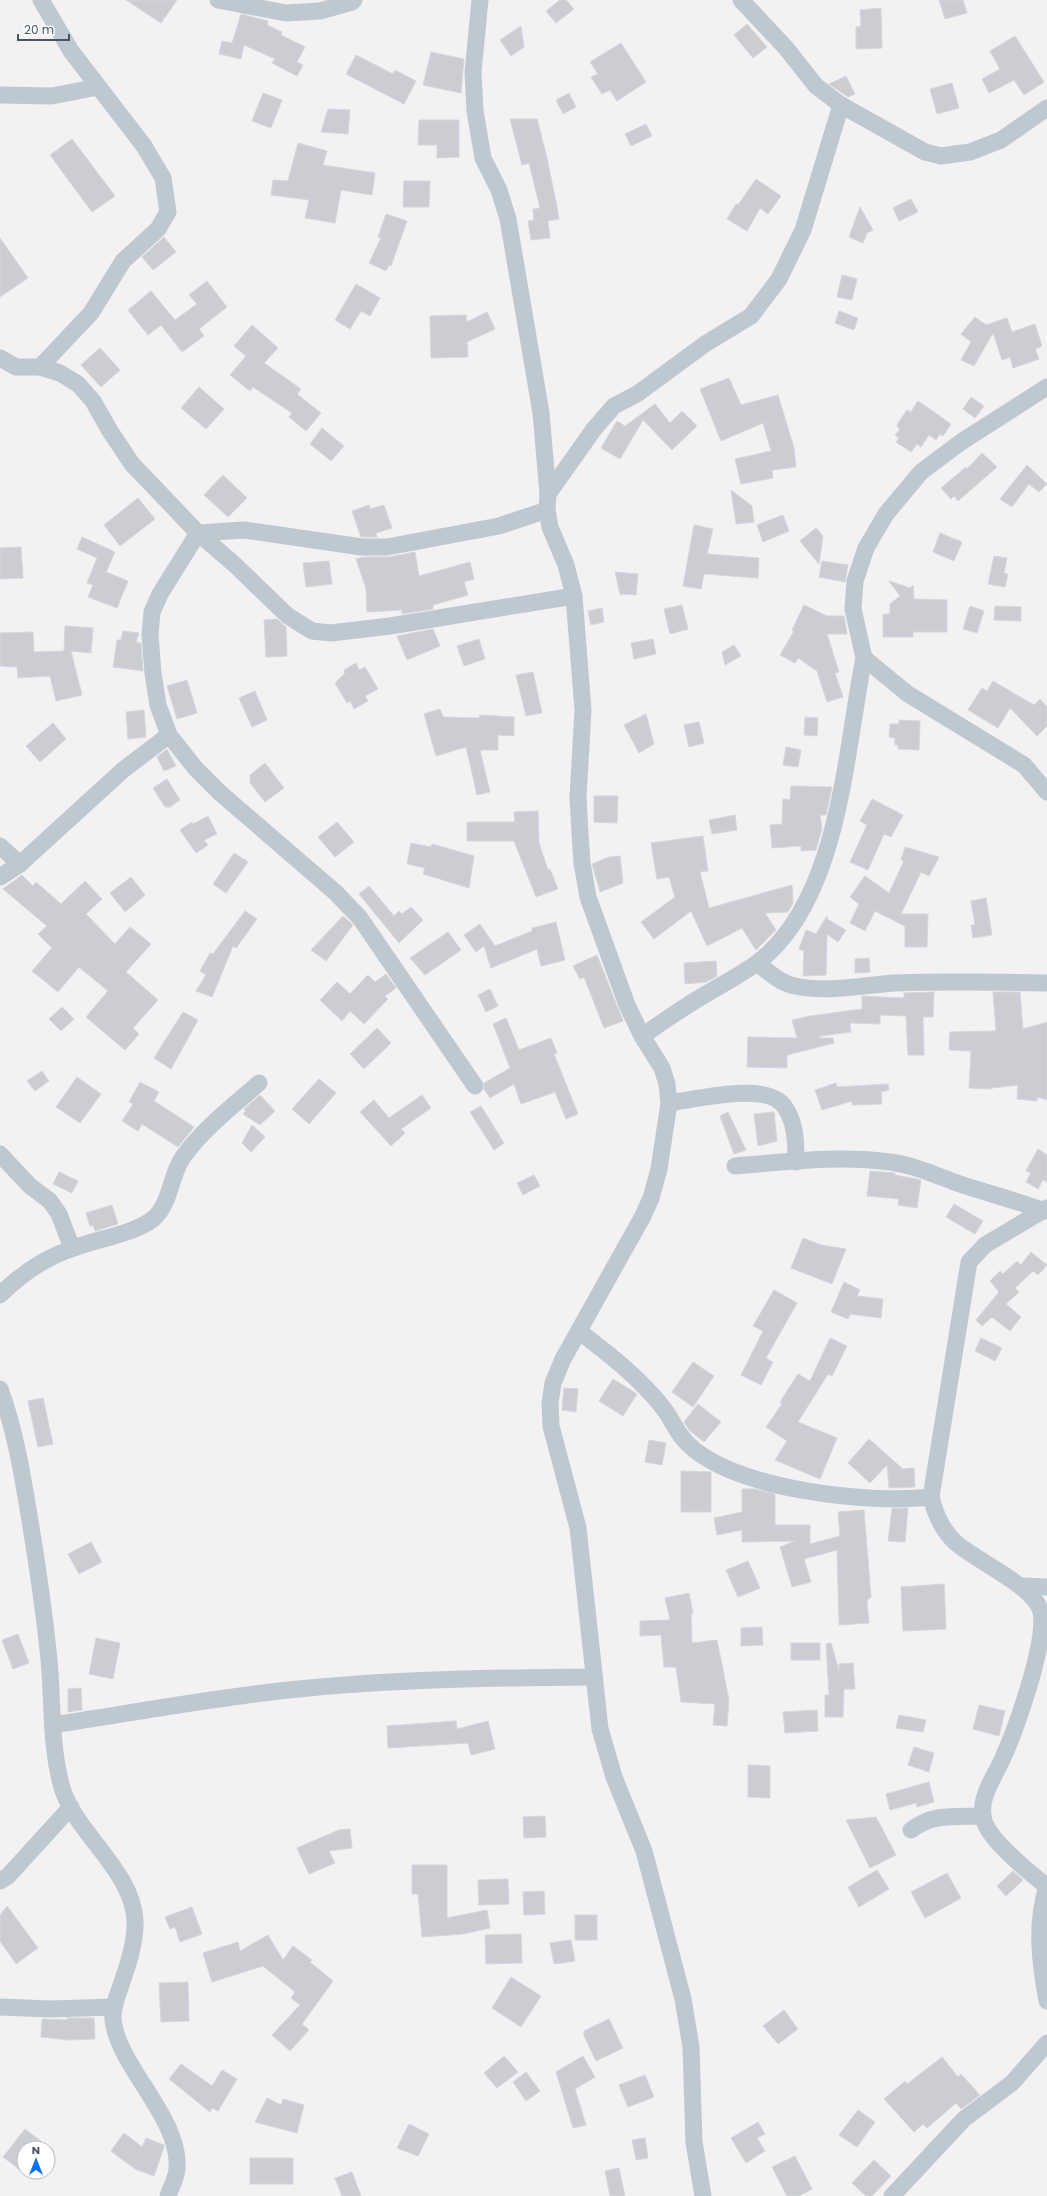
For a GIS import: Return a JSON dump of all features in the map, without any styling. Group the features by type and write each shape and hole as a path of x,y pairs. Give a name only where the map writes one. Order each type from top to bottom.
{"street":[{"path":"40,367 90,313 123,261 158,229 168,212 164,178 144,146 71,51 41,0"},
{"path":"218,0 286,13 320,11 352,2 354,0"},
{"path":"480,0 473,72 478,131 483,158 498,190 508,219 541,414 550,527 566,565 574,596 583,710 578,798 582,863 588,897 593,912 627,1005 642,1036 662,1068 667,1084 669,1103 659,1170 651,1198 643,1216 580,1332 563,1359 553,1383 550,1403 554,1440 578,1528 600,1729 606,1752 644,1851 683,1999 691,2047 694,2142 703,2196"},
{"path":"741,0 786,48 816,86 841,104 925,152 942,156 970,152 1001,140 1047,108"},
{"path":"0,95 52,96 98,87"},
{"path":"198,533 244,530 362,547 387,547 499,526 547,502 594,429 614,406 637,394 705,344 751,316 779,279 803,230 841,104"},
{"path":"0,358 16,367 40,367 60,373 78,384 93,401 110,431 132,464 198,533 234,564 288,616 312,631 331,633 390,626 574,596"},
{"path":"642,1036 757,963 780,942 803,909 824,863 838,802 864,658 853,610 855,581 866,548 886,514 921,472 961,442 1047,387"},
{"path":"198,533 163,588 152,612 150,635 153,673 158,704 169,735 196,769 219,792 335,892 360,918 475,1086"},
{"path":"864,658 908,694 1024,765 1047,792"},
{"path":"0,877 20,864 123,770 169,735"},
{"path":"0,846 20,864"},
{"path":"757,963 779,980 795,986 819,989 859,985 939,982 1047,983"},
{"path":"0,1295 24,1274 72,1248 138,1228 153,1219 162,1208 173,1176 183,1157 210,1125 259,1083"},
{"path":"669,1103 747,1093 762,1093 771,1096 784,1105 793,1126 796,1162"},
{"path":"0,1154 30,1186 50,1201 59,1214 72,1248"},
{"path":"735,1166 861,1159 892,1162 920,1169 957,1183 1046,1209"},
{"path":"1046,1209 985,1245 969,1262 931,1497 936,1514 954,1542 1021,1586 1041,1611 1040,1634 1032,1676 1001,1761 986,1792 982,1816 988,1830 1004,1848 1047,1886 1042,1900 1039,1944 1047,2001"},
{"path":"580,1332 616,1361 648,1390 666,1411 677,1432 687,1444 722,1468 804,1491 888,1499 931,1497"},
{"path":"0,1389 15,1441 35,1550 49,1659 53,1725 58,1771 64,1792 71,1808 110,1864 133,1902 136,1922 124,1977 113,2006 114,2021 118,2039 150,2092 170,2134 177,2153 177,2169 168,2196"},
{"path":"1021,1586 1047,1587"},
{"path":"53,1725 246,1696 334,1686 446,1679 594,1677"},
{"path":"0,1882 8,1876 71,1808"},
{"path":"911,1830 923,1821 936,1817 982,1816"},
{"path":"0,2007 51,2009 113,2006"},
{"path":"892,2196 964,2119 1012,2083 1047,2043"}],"building":[{"path":"126,0 177,0 161,23"},
{"path":"560,0 566,0 574,9 556,23 546,11"},
{"path":"939,0 963,0 967,13 945,19"},
{"path":"881,8 882,48 856,49 856,27 861,26 860,10"},
{"path":"241,14 268,21 267,25 282,32 281,35 305,47 297,62 303,65 297,76 272,63 275,59 244,45 241,59 219,54 222,41 232,43"},
{"path":"747,24 767,47 753,58 734,35"},
{"path":"521,26 524,47 511,56 500,40"},
{"path":"1015,36 1044,82 1024,95 1014,80 989,93 982,79 1000,69 990,51"},
{"path":"621,43 646,82 617,101 610,90 602,94 591,77 598,74 590,62"},
{"path":"431,52 464,59 461,93 423,85"},
{"path":"356,55 393,74 395,70 416,81 404,104 346,74"},
{"path":"846,76 855,94 848,97 829,84"},
{"path":"952,83 959,108 937,114 930,89"},
{"path":"263,93 282,100 271,128 252,121"},
{"path":"569,93 576,107 563,114 556,100"},
{"path":"328,109 350,110 348,134 321,132"},
{"path":"510,119 537,119 547,158 559,219 548,221 550,238 531,240 528,221 534,220 533,209 540,208 529,163 522,165"},
{"path":"419,120 459,120 459,157 437,158 437,145 418,145"},
{"path":"646,124 652,136 631,146 625,134"},
{"path":"72,139 115,196 92,212 50,155"},
{"path":"298,143 327,151 323,165 375,173 372,195 341,190 335,223 305,218 309,200 271,195 273,180 288,181"},
{"path":"756,179 781,196 768,214 760,208 747,231 727,219 736,204 738,205"},
{"path":"404,181 430,181 429,207 403,207"},
{"path":"911,199 918,212 899,221 893,208"},
{"path":"860,207 873,230 867,233 863,243 849,237"},
{"path":"386,214 407,221 391,266 389,265 386,271 369,263 381,238 378,237"},
{"path":"164,237 176,252 153,270 142,257"},
{"path":"0,238 28,278 0,297"},
{"path":"842,275 857,279 852,300 837,297"},
{"path":"207,281 227,307 199,329 204,336 182,352 161,325 148,335 128,310 151,291 175,320 197,304 189,295"},
{"path":"356,284 380,298 370,316 361,311 350,329 335,320"},
{"path":"839,311 858,318 854,330 835,323"},
{"path":"487,312 495,329 467,342 468,357 431,358 430,316 466,315 467,322"},
{"path":"975,317 986,325 1007,318 1012,332 1035,324 1042,346 1035,349 1039,359 1013,368 1010,357 1002,360 993,333 974,366 961,360 971,342 961,334"},
{"path":"252,325 278,348 264,363 301,389 297,394 321,413 306,431 289,417 292,413 253,387 250,391 230,375 246,356 234,346"},
{"path":"100,348 120,370 101,387 81,365"},
{"path":"729,378 741,405 778,395 794,448 796,467 772,470 773,478 741,484 735,459 771,451 763,423 721,441 700,389"},
{"path":"199,387 224,409 206,429 181,408"},
{"path":"971,397 984,406 975,418 963,409"},
{"path":"918,401 951,424 943,436 940,434 936,440 929,435 921,447 917,444 911,452 896,442 899,438 895,435 900,429 897,427 898,423 907,410 911,412"},
{"path":"655,404 670,423 682,411 697,426 672,450 643,420 620,459 601,448 617,421 625,426"},
{"path":"322,428 344,446 331,461 310,444"},
{"path":"982,453 997,467 958,501 954,496 951,499 941,488 966,467 967,469"},
{"path":"1027,465 1047,484 1039,492 1029,484 1012,507 1000,499"},
{"path":"223,475 247,498 228,517 204,495"},
{"path":"731,490 752,506 754,522 736,524"},
{"path":"138,498 155,519 120,546 104,525"},
{"path":"369,505 370,509 384,505 392,528 376,533 377,537 361,537 352,511"},
{"path":"783,515 789,531 763,542 757,525"},
{"path":"694,525 713,529 707,554 759,558 758,578 704,574 701,589 683,586"},
{"path":"816,528 823,536 819,564 800,541"},
{"path":"940,533 962,542 954,561 933,552"},
{"path":"82,537 115,552 106,572 128,581 117,608 88,597 93,585 87,583 97,558 77,549"},
{"path":"21,547 23,578 0,579 0,548"},
{"path":"415,552 419,576 470,562 474,579 464,582 468,595 433,605 433,609 402,614 402,610 367,612 366,588 356,559 363,557 389,557"},
{"path":"994,556 1007,558 1004,573 1008,574 1005,587 988,584"},
{"path":"329,561 332,584 306,587 303,563"},
{"path":"822,561 848,565 845,582 819,577"},
{"path":"615,572 638,574 636,595 620,594"},
{"path":"889,581 910,588 913,585 914,599 947,600 947,632 913,632 913,637 883,637 883,614 890,614 890,604 900,596"},
{"path":"682,605 688,629 670,634 664,609"},
{"path":"804,605 827,616 844,616 847,634 827,634 839,672 835,673 843,697 827,702 817,671 798,658 795,663 780,655 794,631 792,630"},
{"path":"970,606 984,611 977,633 963,629"},
{"path":"995,606 1021,607 1021,621 994,620"},
{"path":"602,608 604,622 591,625 588,611"},
{"path":"277,619 286,627 287,656 266,657 264,620"},
{"path":"65,626 93,628 91,653 71,651 82,695 56,701 50,676 18,678 17,667 0,666 0,633 33,632 34,652 64,651"},
{"path":"433,629 440,646 407,660 397,636"},
{"path":"123,631 139,633 136,642 141,643 143,671 113,667 117,640 121,640"},
{"path":"479,639 485,659 464,666 457,646"},
{"path":"653,639 656,654 634,659 631,643"},
{"path":"734,645 741,656 725,665 722,652"},
{"path":"356,663 359,670 365,667 378,689 365,696 368,701 354,709 350,701 347,703 335,683 345,673 344,670"},
{"path":"533,672 542,713 526,716 516,675"},
{"path":"187,680 197,713 177,719 167,686"},
{"path":"993,681 1034,705 1040,699 1047,707 1047,726 1037,736 1010,708 998,728 968,710 982,688 987,691"},
{"path":"255,691 267,720 252,727 239,698"},
{"path":"440,709 443,717 480,718 479,715 514,717 514,736 498,735 498,750 480,750 490,792 477,795 466,747 436,756 424,714"},
{"path":"144,710 146,737 128,739 126,712"},
{"path":"646,714 654,744 639,753 624,725"},
{"path":"805,717 818,718 817,736 804,735"},
{"path":"899,720 920,721 919,750 898,749 898,745 895,745 895,738 889,737 890,724 899,724"},
{"path":"699,722 704,743 689,747 684,725"},
{"path":"53,723 66,739 40,762 26,746"},
{"path":"786,747 801,750 798,767 783,765"},
{"path":"167,749 176,766 164,771 157,757"},
{"path":"265,763 284,788 265,802 250,783 250,775"},
{"path":"167,779 180,800 170,807 165,807 153,788"},
{"path":"791,786 832,787 826,815 820,815 822,829 816,850 801,851 801,846 772,848 770,825 782,824 783,799 790,800"},
{"path":"594,796 618,796 617,823 594,822"},
{"path":"872,799 903,815 891,837 884,834 868,870 850,862 867,825 860,821"},
{"path":"538,811 539,843 548,870 550,869 558,889 536,897 514,841 467,841 467,822 515,822 514,812"},
{"path":"735,815 737,830 712,834 709,820"},
{"path":"208,816 217,834 204,840 208,845 196,853 180,830 192,822 193,824"},
{"path":"337,822 354,842 335,857 318,837"},
{"path":"703,836 708,871 700,872 709,908 792,885 793,903 788,912 765,913 776,930 756,950 742,928 707,946 691,911 654,939 641,922 675,897 669,877 657,879 651,843"},
{"path":"411,843 431,847 432,844 474,856 469,888 423,874 425,868 407,864"},
{"path":"905,847 939,857 929,876 921,872 901,914 928,914 927,947 905,947 905,926 875,911 865,931 850,923 859,904 850,897 865,876 889,893 904,861 901,860"},
{"path":"234,853 248,862 226,893 213,884"},
{"path":"620,856 623,883 600,892 592,864 609,857"},
{"path":"22,875 33,886 36,882 61,904 85,881 102,899 86,914 115,944 130,927 151,944 126,972 158,1000 133,1028 139,1034 125,1050 86,1017 108,991 79,967 58,992 32,971 52,948 38,934 47,926 3,889"},
{"path":"131,877 145,895 125,912 110,893"},
{"path":"369,886 394,916 399,911 402,914 411,907 423,920 399,943 359,894"},
{"path":"986,898 992,935 973,938 971,925 975,925 971,901"},
{"path":"245,911 257,919 236,948 233,946 212,997 196,991 206,975 200,971 210,953 213,954"},
{"path":"343,916 353,925 326,961 311,950"},
{"path":"827,916 827,919 846,930 838,942 827,934 826,975 803,976 804,951 799,949 806,930 816,934"},
{"path":"556,922 565,960 541,966 537,949 491,968 484,946 476,952 464,935 480,924 495,946 532,931 532,928"},
{"path":"448,932 461,950 425,975 410,958"},
{"path":"597,955 623,1021 604,1028 584,977 580,979 573,966"},
{"path":"869,958 870,972 855,973 855,959"},
{"path":"716,961 717,976 706,982 685,984 684,963"},
{"path":"386,974 396,988 385,996 388,999 364,1024 350,1011 342,1021 320,1000 337,982 350,994 368,975 375,982"},
{"path":"490,989 498,1006 486,1012 478,995"},
{"path":"934,992 933,1017 923,1017 924,1055 908,1055 906,1016 880,1015 880,1024 850,1023 851,1032 820,1036 820,1038 833,1038 834,1043 787,1055 787,1068 747,1067 748,1037 797,1038 792,1020 862,1009 862,996 904,998 904,993"},
{"path":"993,992 1020,992 1023,1029 1047,1022 1047,1100 1037,1097 1037,1101 1017,1099 1018,1085 991,1089 969,1088 971,1051 949,1050 950,1032 996,1031"},
{"path":"62,1007 74,1019 61,1031 49,1019"},
{"path":"183,1012 198,1020 171,1069 154,1058"},
{"path":"506,1018 519,1050 551,1038 557,1053 554,1054 578,1114 566,1119 555,1092 521,1104 514,1084 490,1098 484,1089 484,1083 510,1068 493,1024"},
{"path":"377,1028 391,1043 364,1069 350,1054"},
{"path":"42,1071 49,1081 35,1091 27,1081"},
{"path":"77,1077 101,1094 80,1123 56,1107"},
{"path":"319,1079 336,1093 309,1124 292,1109"},
{"path":"140,1082 159,1092 154,1101 194,1127 178,1147 142,1124 138,1131 122,1121 133,1104 129,1102"},
{"path":"836,1083 837,1087 888,1084 889,1090 881,1092 882,1104 852,1105 852,1101 822,1110 815,1090"},
{"path":"260,1095 275,1111 260,1125 243,1114 246,1111 244,1109"},
{"path":"422,1095 431,1108 401,1129 405,1133 391,1146 360,1112 374,1100 389,1118"},
{"path":"481,1106 504,1143 494,1150 470,1112"},
{"path":"728,1112 746,1150 734,1154 720,1116"},
{"path":"774,1112 777,1141 758,1146 754,1114"},
{"path":"252,1125 265,1137 251,1152 242,1143"},
{"path":"1038,1149 1047,1155 1047,1182 1043,1180 1038,1189 1026,1182 1031,1173 1026,1171"},
{"path":"870,1171 895,1173 895,1175 921,1180 917,1208 898,1205 899,1199 867,1196"},
{"path":"59,1172 78,1181 72,1193 53,1184"},
{"path":"534,1175 540,1186 523,1195 517,1183"},
{"path":"954,1204 983,1221 975,1234 946,1217"},
{"path":"112,1205 118,1224 95,1231 93,1225 90,1226 86,1213"},
{"path":"803,1238 821,1245 846,1249 832,1284 791,1268"},
{"path":"1031,1252 1047,1265 1038,1275 1033,1271 1015,1288 1019,1292 1006,1304 1021,1317 1010,1331 992,1317 982,1326 976,1320 999,1292 990,1281 1000,1271 1003,1274 1017,1261 1021,1265"},
{"path":"844,1282 860,1290 857,1296 883,1299 881,1318 850,1314 848,1319 831,1312"},
{"path":"774,1290 797,1303 766,1358 773,1362 761,1385 741,1375 763,1331 753,1326"},
{"path":"830,1338 847,1346 832,1376 828,1374 798,1422 837,1438 820,1479 775,1460 787,1441 766,1427 782,1404 780,1402 798,1374 810,1381"},
{"path":"981,1338 1002,1348 995,1361 975,1351"},
{"path":"693,1362 714,1376 693,1407 672,1392"},
{"path":"613,1379 637,1394 623,1416 599,1401"},
{"path":"564,1388 578,1389 576,1412 562,1410"},
{"path":"43,1398 53,1444 38,1447 28,1401"},
{"path":"698,1404 721,1422 704,1442 689,1430 684,1422"},
{"path":"869,1439 903,1469 914,1468 915,1487 889,1488 887,1465 870,1483 848,1463"},
{"path":"649,1440 666,1443 662,1465 645,1462"},
{"path":"681,1471 711,1472 711,1512 681,1512"},
{"path":"742,1489 755,1489 775,1494 775,1525 810,1525 810,1544 840,1536 838,1512 864,1510 871,1597 867,1600 869,1623 839,1625 837,1550 804,1559 811,1582 792,1587 780,1547 795,1541 742,1542 742,1530 717,1535 714,1518 742,1512"},
{"path":"892,1508 908,1508 905,1542 888,1541"},
{"path":"91,1542 102,1562 79,1574 68,1554"},
{"path":"748,1561 760,1588 738,1597 726,1570"},
{"path":"944,1584 946,1629 903,1631 901,1587"},
{"path":"689,1593 693,1613 691,1614 692,1643 717,1640 729,1700 727,1726 713,1725 715,1704 681,1702 676,1667 664,1667 661,1635 640,1636 640,1621 670,1620 665,1598"},
{"path":"762,1627 763,1645 741,1646 741,1628"},
{"path":"18,1634 29,1663 13,1669 2,1640"},
{"path":"96,1638 120,1643 113,1679 89,1674"},
{"path":"791,1643 820,1643 820,1660 791,1660"},
{"path":"831,1643 839,1671 839,1664 853,1663 855,1689 844,1689 843,1717 825,1717 825,1695 829,1695 826,1644"},
{"path":"81,1688 82,1710 68,1712 68,1689"},
{"path":"979,1705 1005,1711 999,1736 973,1729"},
{"path":"817,1710 818,1731 785,1733 783,1712"},
{"path":"899,1715 926,1720 923,1732 896,1728"},
{"path":"456,1721 457,1729 488,1721 495,1749 471,1755 468,1743 388,1748 387,1726"},
{"path":"914,1747 934,1753 929,1772 908,1765"},
{"path":"748,1765 770,1766 770,1798 748,1797"},
{"path":"929,1782 934,1802 917,1807 916,1803 890,1810 886,1794"},
{"path":"545,1816 546,1837 524,1838 523,1817"},
{"path":"876,1817 896,1855 870,1868 846,1820"},
{"path":"350,1829 352,1848 329,1851 335,1863 309,1874 297,1848 339,1830"},
{"path":"412,1865 447,1865 447,1918 487,1910 490,1928 463,1934 422,1937 418,1894 412,1894"},
{"path":"877,1870 889,1889 859,1907 848,1887"},
{"path":"1013,1871 1023,1880 1006,1896 997,1886"},
{"path":"947,1873 961,1898 925,1918 911,1892"},
{"path":"508,1879 509,1904 479,1905 478,1880"},
{"path":"544,1891 545,1914 524,1915 523,1892"},
{"path":"7,1906 38,1948 16,1964 0,1941 0,1915"},
{"path":"192,1907 202,1934 180,1942 175,1927 170,1929 165,1917"},
{"path":"575,1915 597,1915 597,1940 575,1940"},
{"path":"521,1934 522,1963 486,1964 485,1935"},
{"path":"268,1935 283,1960 293,1946 312,1960 310,1962 333,1981 302,2024 309,2030 290,2051 272,2035 300,2005 291,1998 295,1992 263,1966 212,1982 203,1953 238,1942 240,1951"},
{"path":"571,1940 575,1961 554,1964 550,1943"},
{"path":"511,1977 541,1996 521,2027 492,2008"},
{"path":"188,1982 189,2021 161,2022 159,1983"},
{"path":"784,2010 798,2029 778,2044 763,2026"},
{"path":"67,2018 94,2018 95,2039 68,2040 41,2037 42,2019 67,2020"},
{"path":"609,2019 623,2048 596,2061 584,2036 584,2031"},
{"path":"504,2056 518,2072 497,2088 484,2073"},
{"path":"583,2056 595,2077 575,2089 586,2125 573,2128 556,2072"},
{"path":"942,2057 958,2077 961,2074 980,2095 961,2109 956,2103 927,2128 923,2124 914,2132 884,2099 905,2081 907,2084"},
{"path":"181,2064 212,2086 222,2070 237,2079 218,2111 212,2108 210,2112 169,2079"},
{"path":"526,2072 540,2091 526,2101 513,2082"},
{"path":"645,2075 654,2097 628,2107 619,2085"},
{"path":"267,2098 281,2105 283,2099 304,2105 297,2133 255,2122"},
{"path":"858,2110 875,2122 857,2147 839,2135"},
{"path":"758,2122 765,2134 757,2138 765,2151 746,2163 731,2138"},
{"path":"409,2124 429,2134 418,2156 397,2148"},
{"path":"25,2129 40,2140 16,2140"},
{"path":"124,2133 142,2147 146,2138 164,2145 154,2176 135,2169 111,2151"},
{"path":"645,2138 648,2158 636,2160 632,2140"},
{"path":"16,2140 16,2167 3,2157"},
{"path":"795,2156 812,2189 799,2196 787,2196 772,2167"},
{"path":"250,2158 293,2158 293,2184 250,2184"},
{"path":"874,2160 891,2176 872,2196 866,2196 852,2183"},
{"path":"619,2168 625,2196 610,2196 605,2171"},
{"path":"352,2172 361,2196 342,2196 335,2178"}]}
